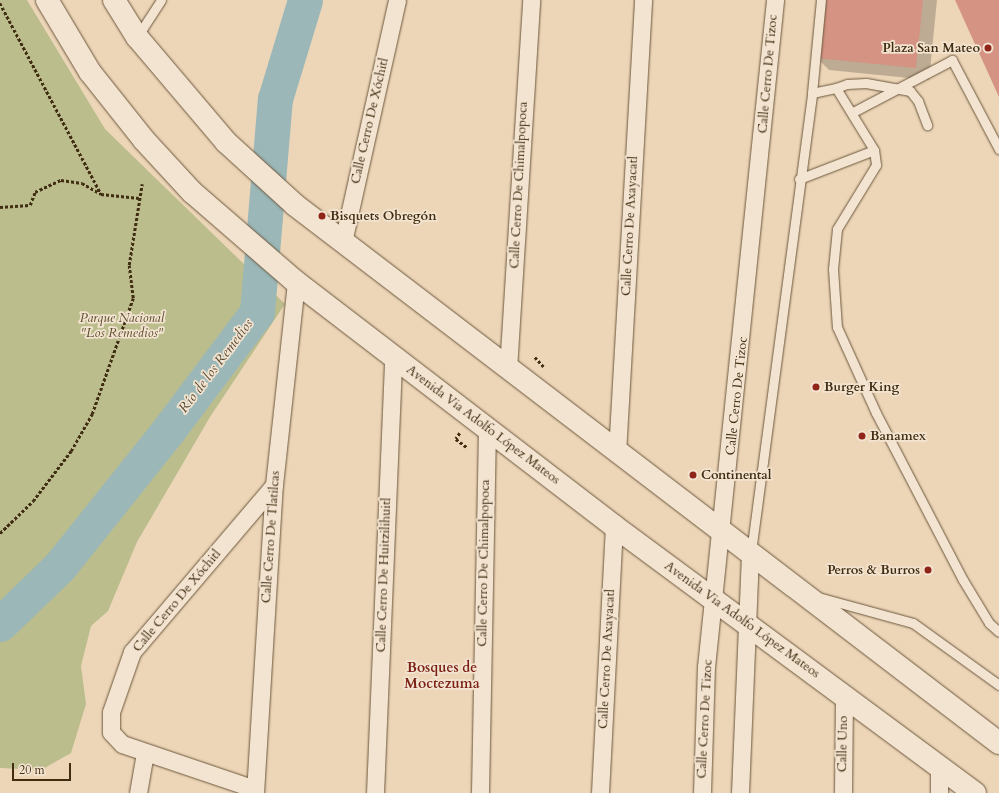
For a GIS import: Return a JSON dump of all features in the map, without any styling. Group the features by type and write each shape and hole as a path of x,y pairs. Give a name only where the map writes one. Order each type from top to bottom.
{"main road":[{"name":"Avenida Via Adolfo López Mateos","path":"47,0 90,72 144,140 192,192 296,282 614,526 746,621 975,793"},
{"path":"114,0 137,37 226,142 295,205 617,453 721,531 750,556 804,593 999,743"}],"street":[{"name":"Calle Cerro De Xóchitl","path":"343,242 397,0"},
{"name":"Calle Cerro De Chimalpopoca","path":"508,369 531,0"},
{"name":"Calle Cerro De Axayacatl","path":"617,453 643,0"},
{"name":"Calle Cerro De Tizoc","path":"702,793 706,667 775,0"},
{"name":"Calle Cerro De Tlatilcas","path":"255,791 274,485 296,282"},
{"name":"Calle Cerro De Huitzilihuitl","path":"375,793 393,356"},
{"name":"Calle Cerro De Chimalpopoca","path":"480,793 487,428"},
{"name":"Calle Cerro De Xóchitl","path":"145,753 122,744 111,732 111,712 132,652 274,485"},
{"name":"Calle Cerro De Axayacatl","path":"600,793 614,526"},
{"path":"740,793 746,621 750,556"},
{"name":"Calle Uno","path":"843,793 844,695"},
{"path":"138,793 145,753 255,791"},
{"path":"939,765 939,793"}],"lane":[{"path":"137,37 161,0"},
{"path":"750,556 799,179 812,93 821,0"},
{"path":"853,112 894,88 952,60 999,149"},
{"path":"812,93 847,84 866,83 910,91 918,101 928,125"},
{"path":"836,88 853,112 874,150 876,165 837,229 833,268 837,327 960,574 989,623 999,632"},
{"path":"799,179 874,150"},
{"path":"804,593 913,623 999,685"}],"path":[{"path":"0,3 101,194"},
{"path":"0,208 30,205 35,192 61,180 82,183 101,194 139,198"},
{"path":"0,533 38,495 71,451 92,414 133,298 129,265 142,184"},
{"path":"456,439 474,453"}],"green space":[{"name":"Parque Nacional \"Los Remedios\"","path":"0,0 27,0 105,129 285,304 210,417 137,542 108,611 91,626 81,666 86,704 71,753 41,770 0,768"}],"building":[{"path":"822,0 923,0 916,68 816,58"},
{"name":"Plaza San Mateo","path":"955,0 999,0 999,97"}],"waterway":[{"name":"Río de los Remedios","path":"0,624 60,566 170,428 257,312 275,99 305,0"}],"place":[{"name":"Plaza San Mateo","path":"988,48"},
{"name":"Bisquets Obregón","path":"322,216"},
{"name":"Burger King","path":"816,387"},
{"name":"Banamex","path":"862,436"},
{"name":"Continental","path":"693,475"},
{"name":"Perros & Burros","path":"928,570"}],"district":[{"name":"Bosques de Moctezuma","path":"442,676"}]}
